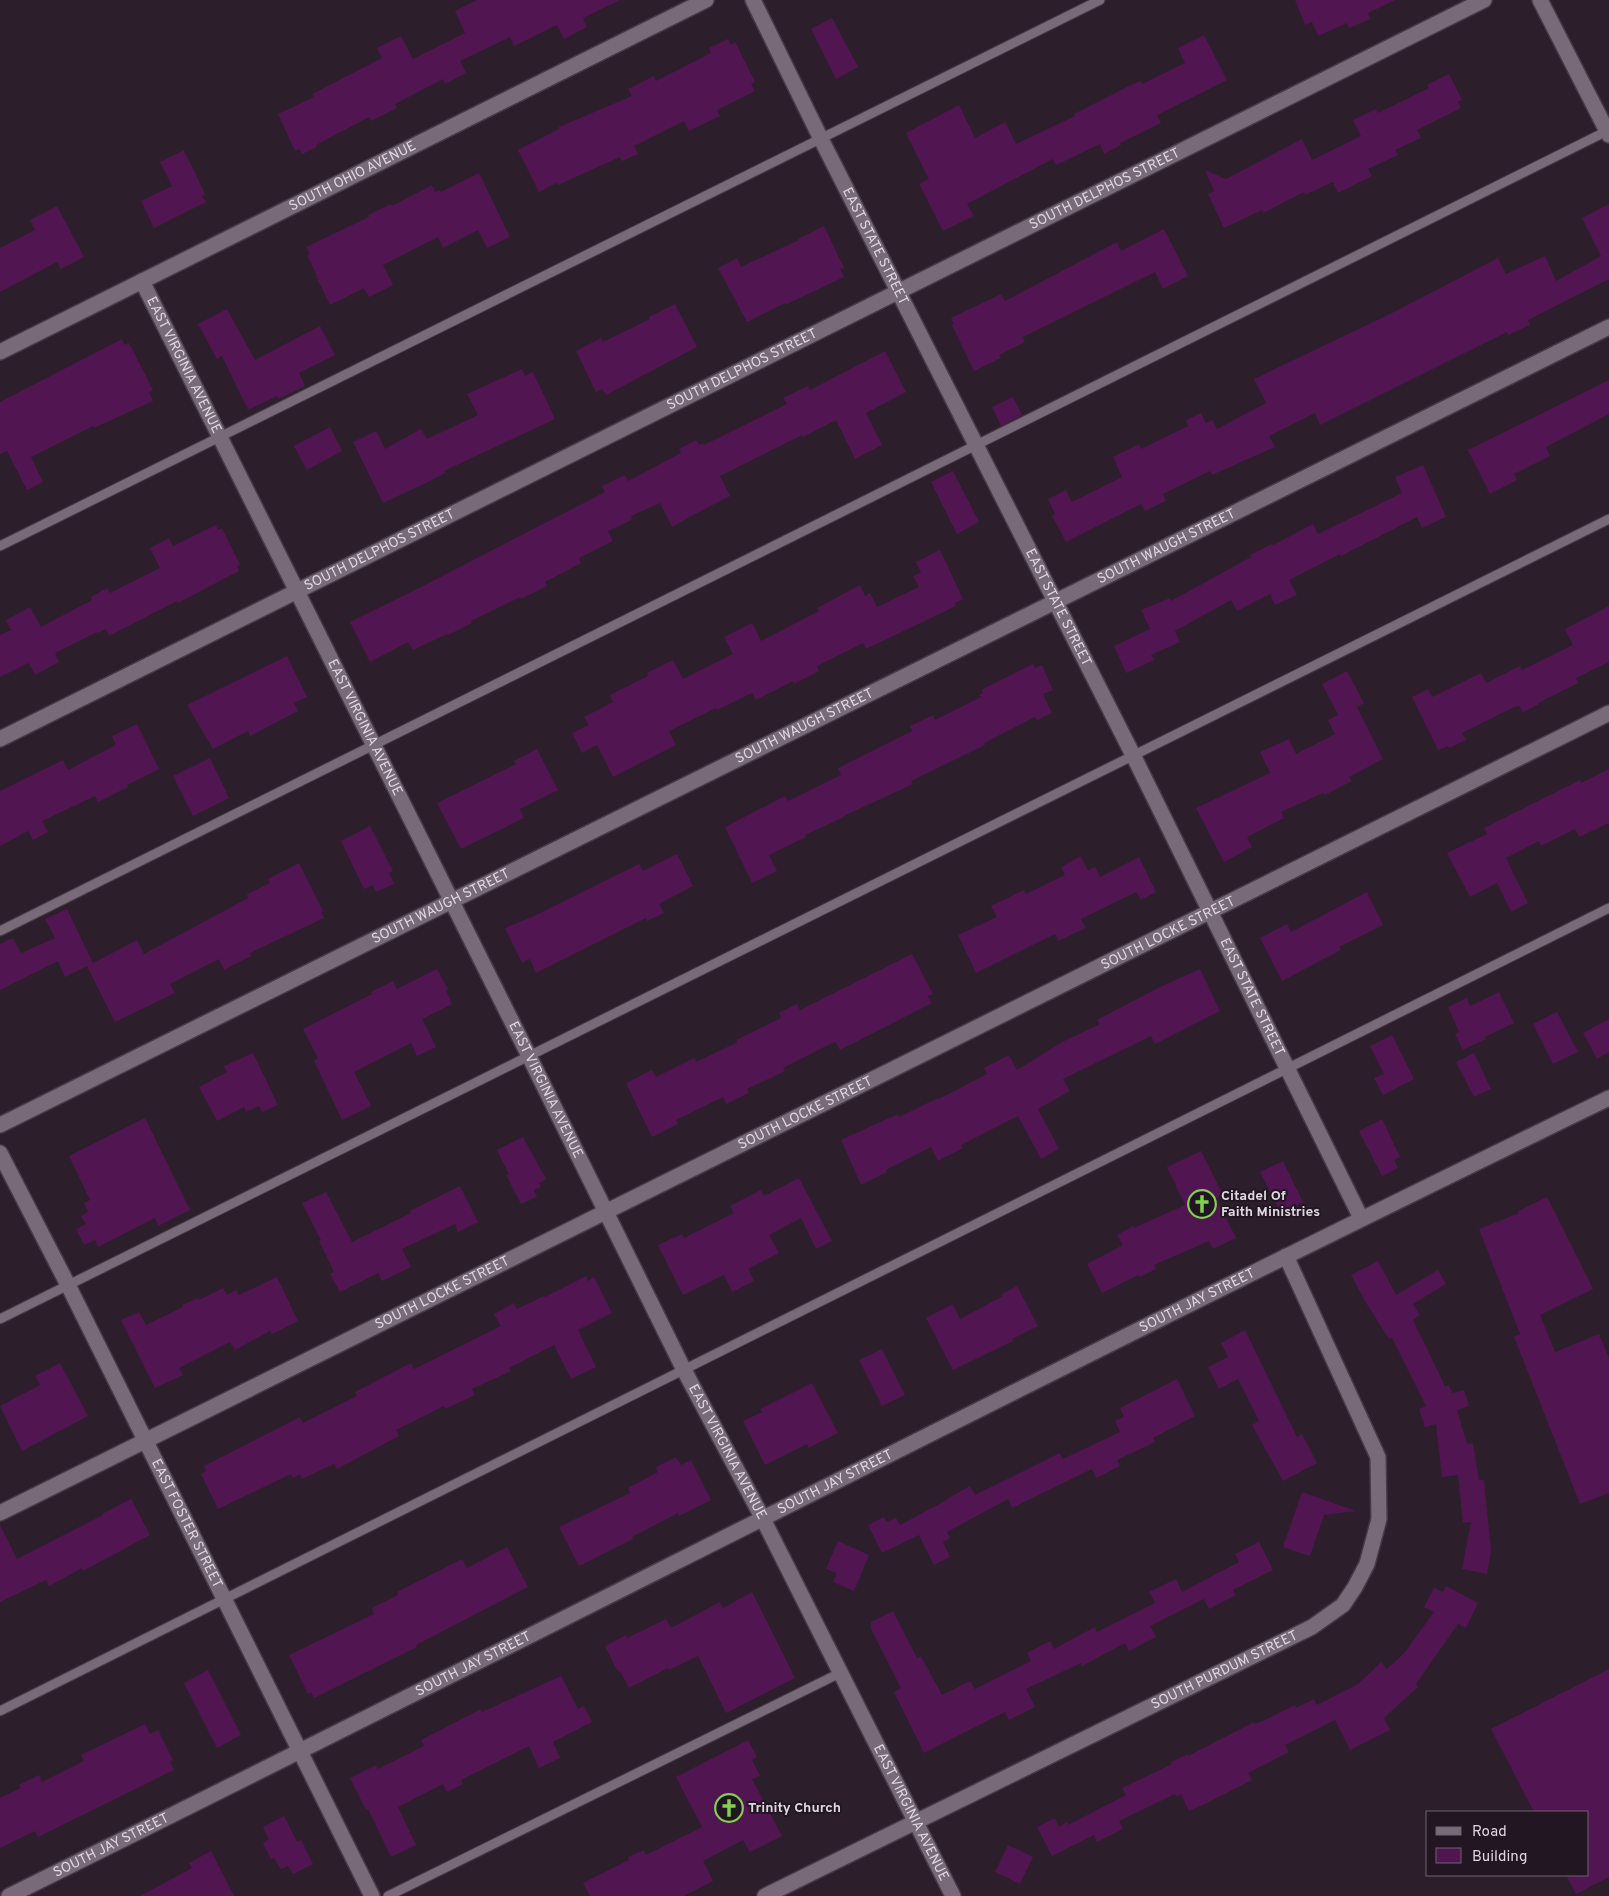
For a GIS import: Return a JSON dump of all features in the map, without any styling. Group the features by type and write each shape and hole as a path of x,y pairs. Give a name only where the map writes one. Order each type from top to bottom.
{"street":[{"name":"SOUTH OHIO AVENUE","path":"0,352 706,0"},
{"name":"EAST STATE STREET","path":"752,0 820,139 1133,755 1361,1218"},
{"name":"SOUTH DELPHOS STREET","path":"0,738 1484,0"},
{"path":"1540,0 1608,133"},
{"name":"EAST VIRGINIA AVENUE","path":"142,281 298,591 684,1370 763,1519 917,1821 953,1896"},
{"name":"SOUTH WAUGH STREET","path":"0,1125 1609,327"},
{"name":"SOUTH LOCKE STREET","path":"0,1513 605,1211 1211,913 1609,713"},
{"name":"SOUTH JAY STREET","path":"9,1896 300,1752 1361,1218 1609,1098"},
{"name":"EAST FOSTER STREET","path":"0,1153 372,1896"},
{"name":"SOUTH PURDUM STREET","path":"765,1896 1312,1627 1343,1605 1367,1564 1379,1518 1378,1457 1286,1256"}],"lane":[{"path":"0,546 1100,0"},
{"path":"0,931 1608,133"},
{"path":"0,1320 1609,519"},
{"path":"0,1710 1609,908"},
{"path":"388,1896 840,1672"}],"building":[{"path":"477,0 620,0 583,18 587,27 564,39 557,25 514,46 510,37 460,61 466,73 445,84 443,79 395,104 397,108 371,121 369,117 302,154 299,149 295,151 278,114 314,97 312,94 382,58 377,48 401,36 413,59 465,33 455,11"},
{"path":"1295,0 1395,0 1368,13 1370,19 1349,28 1347,23 1318,36 1312,22 1305,25"},
{"path":"832,18 858,67 836,79 811,29"},
{"path":"1204,35 1227,80 1157,115 1161,123 1120,143 1121,145 1104,154 1100,144 1056,165 1053,159 967,204 974,216 943,231 919,184 929,179 906,133 959,105 975,138 1005,122 1016,144 1075,116 1074,114 1131,85 1141,81 1142,84 1185,63 1178,48"},
{"path":"728,39 731,45 735,42 755,82 751,84 755,91 717,110 720,116 689,131 684,121 634,146 638,154 622,161 620,157 558,185 556,183 539,192 518,150 559,129 559,127 632,96 628,89 654,76 656,81 711,53 709,48"},
{"path":"1449,74 1462,100 1458,102 1461,108 1417,130 1421,138 1395,150 1398,155 1368,169 1372,176 1338,193 1333,182 1305,195 1304,192 1263,213 1262,210 1224,228 1208,194 1214,191 1205,170 1226,179 1302,139 1312,160 1361,136 1353,120 1376,109 1378,113 1429,88 1427,85"},
{"path":"184,150 205,194 202,196 206,202 154,228 141,201 172,186 160,162"},
{"path":"479,173 510,237 487,248 478,230 443,248 438,237 383,265 393,285 369,297 364,288 330,305 307,255 310,254 306,247 432,185 435,192 440,190 441,192"},
{"path":"1609,204 1609,279 1528,320 1530,325 1508,335 1507,332 1320,425 1315,413 1269,436 1275,447 1212,475 1210,471 1163,494 1166,501 1145,511 1141,504 1066,542 1052,516 1055,514 1048,499 1066,490 1072,502 1122,477 1113,457 1139,444 1141,449 1188,426 1186,420 1201,413 1206,423 1213,420 1217,429 1266,403 1254,379 1390,314 1498,258 1506,274 1545,256 1556,281 1601,256 1582,218"},
{"path":"57,206 84,257 61,269 57,262 0,292 0,248 35,230 30,220"},
{"path":"824,226 844,268 840,269 844,277 747,322 718,268 737,258 741,267"},
{"path":"1164,229 1188,276 1163,289 1155,272 1023,337 1025,342 999,355 1001,358 974,371 952,325 954,324 951,318 1001,294 1005,301 1117,242 1121,251"},
{"path":"675,304 697,347 606,395 602,389 596,392 576,351 601,338 603,342 650,319 649,317"},
{"path":"227,309 255,360 320,326 335,355 299,373 305,386 279,399 277,396 248,410 222,356 217,359 198,324"},
{"path":"122,339 125,345 129,343 153,390 149,392 153,401 94,428 93,426 31,457 43,482 27,490 7,451 0,454 0,402"},
{"path":"885,351 906,392 866,413 882,445 855,459 836,420 720,476 730,496 672,527 660,503 631,516 632,520 608,531 613,541 579,558 581,563 545,582 547,586 471,621 472,623 448,635 413,650 408,642 370,662 350,622 605,492 602,486 625,475 628,481 681,453 679,449 696,440 699,445 703,443 704,445 787,404 783,398 808,386 810,390"},
{"path":"522,369 525,376 533,372 555,419 444,471 445,473 426,483 383,503 353,442 376,431 385,449 421,429 427,439 478,415 467,394"},
{"path":"1609,380 1609,414 1546,447 1550,456 1514,474 1517,480 1490,494 1468,450"},
{"path":"1013,397 1022,415 1001,426 992,407"},
{"path":"330,427 342,451 307,470 294,446"},
{"path":"1423,465 1446,517 1422,528 1417,517 1289,580 1297,595 1275,605 1270,594 1237,611 1231,600 1175,631 1180,642 1151,655 1154,660 1126,673 1114,646 1150,629 1141,610 1170,598 1171,601 1251,557 1250,555 1313,524 1318,534 1402,493 1395,477"},
{"path":"953,471 979,522 957,534 931,482"},
{"path":"216,525 218,530 222,528 240,565 237,566 239,571 109,636 106,629 55,653 59,662 35,675 29,663 0,677 0,635 11,630 6,620 30,607 41,627 92,600 91,597 107,588 110,593 160,568 150,548 169,538 173,546"},
{"path":"940,550 963,599 955,603 956,606 866,649 863,643 817,666 819,671 794,684 793,681 756,700 752,693 669,731 676,745 613,777 597,745 582,753 572,733 589,725 584,717 613,702 610,695 648,676 647,673 673,660 683,679 733,654 724,637 752,623 761,641 819,611 817,608 860,585 865,596 870,593 877,607 919,587 913,576 921,572 916,562"},
{"path":"1609,606 1609,662 1576,678 1578,683 1539,704 1523,712 1519,706 1514,707 1462,733 1466,740 1449,748 1448,746 1438,750 1412,697 1428,689 1432,697 1481,673 1486,683 1520,666 1522,670 1573,645 1565,629"},
{"path":"287,656 307,697 294,703 298,711 250,736 248,731 213,749 187,705"},
{"path":"1033,664 1035,668 1042,665 1053,690 1043,694 1052,713 1037,720 1035,717 984,743 985,745 911,781 913,784 805,835 806,837 769,855 777,871 752,883 725,827 785,796 788,801 841,775 838,768 912,731 910,726 933,715 935,720 981,697 979,695 983,693 981,690"},
{"path":"1347,671 1364,703 1357,707 1383,759 1349,777 1352,781 1325,795 1323,793 1281,812 1284,818 1247,837 1252,847 1224,862 1196,808 1270,773 1260,752 1289,739 1296,754 1335,734 1328,720 1338,715 1322,684"},
{"path":"137,724 159,769 98,802 95,796 42,821 48,832 33,840 28,831 0,846 0,791 63,760 68,770 116,745 112,736"},
{"path":"537,749 558,790 520,809 524,818 461,849 437,803 516,764 514,761"},
{"path":"210,758 229,798 193,816 173,776"},
{"path":"1609,769 1609,823 1579,837 1575,829 1541,846 1539,841 1506,858 1528,903 1511,912 1497,883 1470,897 1447,853 1487,834 1484,828 1580,780 1581,783"},
{"path":"370,826 393,871 389,873 394,884 376,892 373,885 364,889 341,841"},
{"path":"677,854 693,886 659,904 664,913 647,921 646,918 536,973 530,959 522,963 505,928 534,916 639,864 643,871"},
{"path":"1081,856 1088,870 1095,867 1100,877 1139,857 1156,892 1141,900 1136,892 1081,919 1086,928 1058,941 1055,934 976,973 958,935 997,917 991,906 1024,890 1026,894 1065,875 1061,867"},
{"path":"299,863 323,911 321,912 324,918 250,953 251,956 224,970 219,959 170,984 175,993 115,1022 87,966 65,977 58,961 0,990 0,944 13,938 21,953 55,938 45,919 67,909 93,963 137,940 144,954 248,898 247,894 270,883 268,879"},
{"path":"1367,892 1383,925 1339,947 1341,950 1282,981 1260,938 1287,924 1291,932"},
{"path":"912,954 933,994 928,996 932,1003 840,1050 836,1042 832,1043 783,1068 785,1071 747,1089 749,1093 726,1104 723,1097 676,1120 678,1124 652,1137 626,1083 652,1070 656,1077 694,1058 696,1062 738,1042 736,1040 781,1018 779,1013 797,1004 800,1010"},
{"path":"437,969 448,989 446,990 452,1004 422,1019 436,1047 417,1056 411,1043 354,1072 371,1106 342,1120 314,1061 318,1058 303,1029 372,994 371,992 393,981 397,989"},
{"path":"1200,969 1220,1011 1155,1044 1151,1036 1063,1079 1070,1091 1038,1109 1059,1149 1041,1159 1018,1116 961,1145 963,1148 938,1161 931,1147 861,1185 841,1140 898,1114 899,1117 939,1099 987,1074 984,1068 1009,1055 1017,1070 1064,1041 1100,1024 1097,1020 1158,988"},
{"path":"1499,992 1514,1023 1463,1050 1455,1034 1459,1032 1448,1007 1467,998 1470,1006"},
{"path":"1557,1012 1578,1052 1553,1064 1533,1024"},
{"path":"1609,1019 1609,1052 1597,1059 1583,1033"},
{"path":"1392,1035 1414,1079 1383,1095 1374,1078 1384,1074 1370,1046"},
{"path":"253,1053 278,1105 262,1112 259,1106 246,1112 244,1107 217,1121 199,1087 227,1072 224,1066"},
{"path":"1474,1053 1491,1089 1474,1097 1456,1062"},
{"path":"145,1118 190,1210 158,1226 155,1218 98,1247 95,1240 84,1245 76,1229 86,1224 81,1216 88,1212 84,1203 90,1200 69,1156"},
{"path":"1382,1119 1400,1157 1394,1160 1398,1168 1382,1176 1359,1131"},
{"path":"523,1137 546,1179 539,1183 541,1187 534,1190 537,1197 521,1204 506,1175 509,1174 497,1150"},
{"path":"1201,1151 1223,1195 1216,1198 1236,1238 1213,1249 1209,1241 1154,1265 1156,1269 1140,1277 1138,1275 1102,1293 1087,1264 1123,1245 1117,1235 1133,1226 1134,1228 1185,1205 1167,1167"},
{"path":"1283,1161 1303,1202 1281,1213 1260,1172"},
{"path":"799,1178 832,1241 816,1249 801,1218 769,1235 779,1253 748,1269 754,1281 732,1292 724,1275 683,1295 658,1245 682,1234 684,1238 734,1213 730,1206 761,1190 764,1196"},
{"path":"460,1186 478,1222 458,1232 455,1224 402,1249 411,1267 382,1281 378,1273 340,1292 330,1274 334,1272 319,1241 321,1240 302,1203 326,1192 352,1242"},
{"path":"1547,1197 1593,1289 1540,1315 1555,1352 1599,1334 1609,1358 1609,1493 1580,1504 1514,1337 1520,1334 1479,1229 1519,1213 1518,1211"},
{"path":"1378,1261 1396,1295 1438,1270 1446,1284 1413,1304 1420,1315 1413,1320 1445,1386 1449,1385 1452,1393 1464,1390 1469,1406 1457,1410 1467,1444 1473,1443 1479,1481 1484,1480 1491,1551 1487,1574 1462,1569 1471,1522 1463,1523 1458,1475 1442,1477 1436,1424 1425,1427 1419,1409 1426,1406 1392,1338 1389,1339 1351,1275"},
{"path":"586,1276 588,1281 594,1277 612,1313 578,1330 596,1367 571,1379 554,1345 509,1368 511,1371 472,1389 475,1395 445,1409 444,1406 396,1430 399,1436 337,1469 334,1464 302,1479 300,1474 293,1478 291,1474 218,1509 201,1474 206,1471 204,1466 300,1417 303,1423 357,1396 355,1392 411,1363 414,1369 501,1326 494,1314 514,1303 517,1309"},
{"path":"277,1277 298,1321 272,1334 270,1331 235,1350 230,1342 179,1368 183,1375 155,1388 121,1320 139,1312 146,1325 183,1307 182,1305 198,1298 199,1300 223,1288 227,1295 236,1290 239,1295"},
{"path":"1017,1286 1038,1326 1012,1339 1013,1341 953,1370 926,1318 953,1304 960,1319 1003,1296 1002,1294"},
{"path":"1245,1330 1297,1437 1302,1434 1317,1463 1283,1481 1252,1425 1259,1421 1238,1379 1219,1389 1208,1367 1228,1357 1221,1343"},
{"path":"882,1349 905,1395 882,1406 859,1360"},
{"path":"60,1363 88,1416 22,1451 0,1406 40,1385 35,1376"},
{"path":"1177,1379 1195,1416 1153,1438 1155,1442 1117,1460 1120,1466 1096,1478 1092,1469 1012,1508 1008,1499 947,1532 950,1538 943,1542 950,1557 934,1565 919,1535 882,1553 868,1525 884,1517 887,1522 896,1518 900,1525 970,1486 975,1495 1060,1453 1063,1459 1120,1432 1115,1421 1124,1417 1120,1408"},
{"path":"812,1383 838,1433 808,1448 807,1444 765,1465 743,1421 762,1412 760,1409"},
{"path":"676,1457 681,1465 691,1460 711,1500 679,1516 678,1513 632,1537 633,1539 579,1566 559,1527 630,1493 628,1488 658,1472 656,1467"},
{"path":"1302,1492 1356,1511 1324,1515 1310,1556 1283,1547"},
{"path":"131,1499 150,1535 83,1571 82,1568 49,1586 46,1580 0,1602 0,1525 17,1559"},
{"path":"838,1541 869,1555 854,1591 833,1582 837,1573 826,1569"},
{"path":"1259,1542 1273,1570 1233,1590 1236,1595 1209,1609 1204,1599 1150,1626 1156,1637 1129,1651 1125,1643 1082,1666 1081,1663 1026,1689 1035,1707 1009,1720 1005,1712 924,1753 894,1692 901,1688 871,1629 871,1622 893,1611 917,1658 921,1656 942,1695 970,1681 975,1689 1031,1661 1027,1653 1050,1641 1054,1649 1095,1627 1097,1632 1155,1603 1149,1592 1176,1579 1182,1592 1239,1562 1235,1554"},
{"path":"507,1547 528,1587 416,1645 417,1647 314,1698 311,1692 308,1694 289,1655 374,1614 372,1608 398,1595 397,1592 462,1559 467,1568"},
{"path":"1446,1586 1478,1603 1466,1628 1458,1624 1416,1684 1418,1687 1384,1718 1390,1730 1350,1750 1335,1720 1285,1745 1289,1752 1248,1773 1252,1780 1203,1805 1189,1811 1181,1794 1176,1797 1175,1794 1119,1821 1123,1829 1097,1842 1094,1835 1052,1856 1037,1827 1055,1818 1059,1827 1067,1822 1068,1825 1126,1795 1122,1788 1172,1764 1171,1762 1188,1754 1188,1756 1254,1722 1255,1724 1263,1721 1295,1705 1296,1708 1314,1699 1317,1705 1358,1684 1381,1662 1387,1669 1405,1652 1434,1612 1424,1607 1434,1588 1443,1592"},
{"path":"752,1592 795,1678 726,1713 698,1656 669,1670 668,1668 629,1688 620,1671 618,1672 605,1646 626,1635 627,1638 666,1619 671,1628 720,1602 723,1608"},
{"path":"1609,1669 1609,1877 1576,1894 1567,1876 1589,1876 1589,1811 1533,1811 1491,1729"},
{"path":"208,1670 241,1735 217,1748 184,1683"},
{"path":"561,1676 578,1709 584,1706 592,1722 553,1742 560,1758 539,1768 529,1746 461,1780 463,1784 447,1792 443,1784 398,1807 416,1845 391,1857 368,1809 366,1810 350,1778 376,1765 378,1769 424,1746 421,1740 481,1709 482,1712"},
{"path":"145,1724 150,1734 158,1730 173,1760 170,1762 174,1770 38,1837 35,1831 0,1848 0,1798 21,1788 19,1785 39,1775 42,1782 84,1761 81,1755"},
{"path":"748,1740 757,1757 752,1760 760,1776 752,1779 782,1836 750,1852 743,1840 703,1861 713,1881 684,1896 590,1896 583,1883 629,1860 628,1857 644,1850 646,1855 702,1827 676,1777"},
{"path":"284,1816 297,1842 301,1840 313,1864 293,1874 288,1866 281,1869 274,1858 271,1859 263,1843 269,1839 263,1827"},
{"path":"1008,1845 1033,1857 1020,1884 995,1872"},
{"path":"211,1851 234,1896 140,1896 192,1868 189,1863"}],"place":[{"name":"Citadel Of Faith Ministries","path":"1202,1204"},
{"name":"Trinity Church","path":"729,1808"}]}
